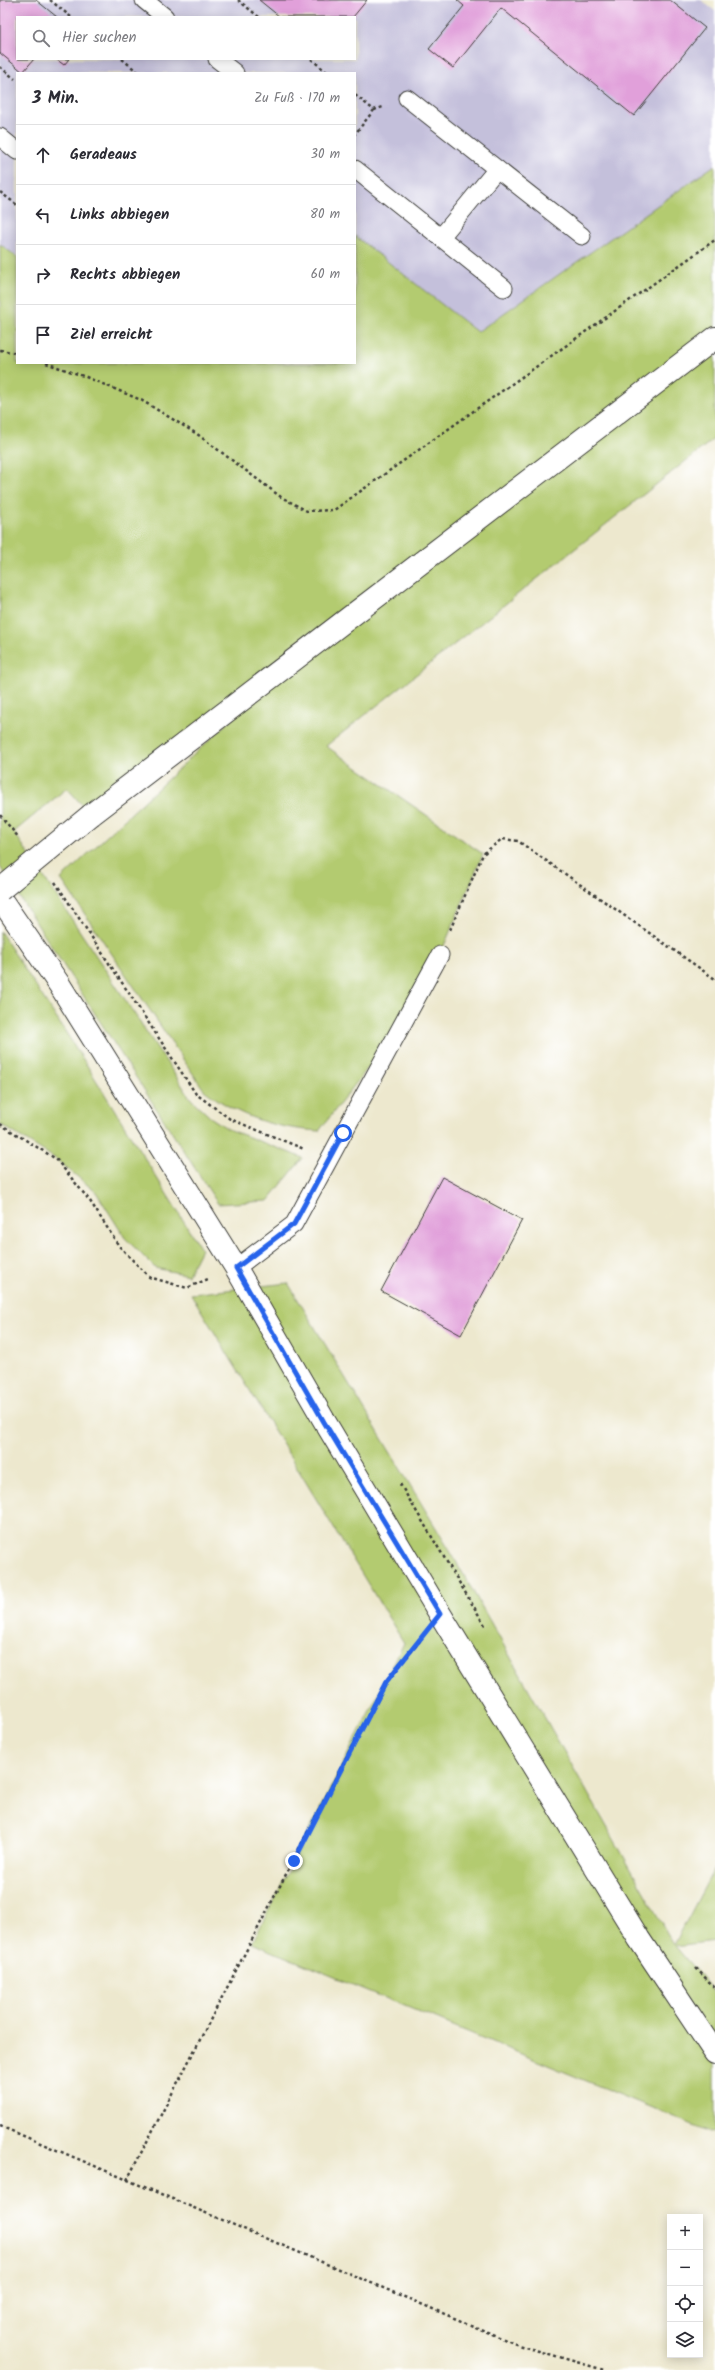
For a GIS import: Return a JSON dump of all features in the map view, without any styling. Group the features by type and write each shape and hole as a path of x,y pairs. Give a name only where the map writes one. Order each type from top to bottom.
{"street":[{"path":"0,890 92,815 715,338"},
{"path":"0,898 59,984 236,1268 324,1422 440,1614 635,1932 714,2050"}],"lane":[{"path":"144,0 164,16"},
{"path":"218,60 234,72"},
{"path":"407,98 582,236"},
{"path":"0,137 16,150"},
{"path":"441,237 496,169"},
{"path":"356,170 504,288"},
{"path":"236,1268 294,1224 440,955"}],"path":[{"path":"50,0 70,16"},
{"path":"238,0 258,16"},
{"path":"123,60 138,72"},
{"path":"312,60 327,72"},
{"path":"0,67 15,79"},
{"path":"356,96 374,110 356,133"},
{"path":"0,192 16,204"},
{"path":"49,364 86,377 141,400 198,434 281,497 308,511 334,510 715,240"},
{"path":"0,350 16,353"},
{"path":"0,815 24,843"},
{"path":"440,955 483,854 502,839 518,840 715,979"},
{"path":"51,877 196,1094 230,1119 329,1159"},
{"path":"0,1124 56,1159 90,1201 119,1246 149,1277 187,1288 236,1268"},
{"path":"127,2180 386,1682 440,1614"},
{"path":"0,2126 518,2345 604,2370"}],"shaded area":[{"path":"0,0 701,0 715,11 715,165 477,332 356,237 356,72 16,72 16,256 0,244"}],"green space":[{"path":"715,165 715,438 326,746 483,854 440,955 408,1016 319,1131 303,1130 258,1120 231,1108 204,1090 61,879 299,656 91,815 67,788 14,832 191,1099 210,1117 228,1129 303,1158 268,1201 218,1204 0,867 0,244 16,256 16,364 356,364 356,237 477,332"},
{"path":"0,931 83,1059 201,1249 188,1275 155,1268 125,1238 96,1192 56,1159 0,1124"},
{"path":"288,1283 453,1556 674,1945 715,1867 715,1941 675,1946 715,1993 715,2134 252,1943 404,1643 191,1294"}],"building":[{"path":"0,0 36,0 56,16 16,16 16,60 33,60 23,72 0,53"},
{"path":"259,0 367,0 354,16 279,16"},
{"path":"457,0 670,0 705,28 634,116 501,8 453,68 429,49 464,6"},
{"path":"57,60 68,60 64,65"},
{"path":"442,1177 522,1220 461,1335 381,1291"}],"route":[{"path":"294,1861 386,1682 440,1614 324,1422 236,1268 294,1224 343,1133"}]}
